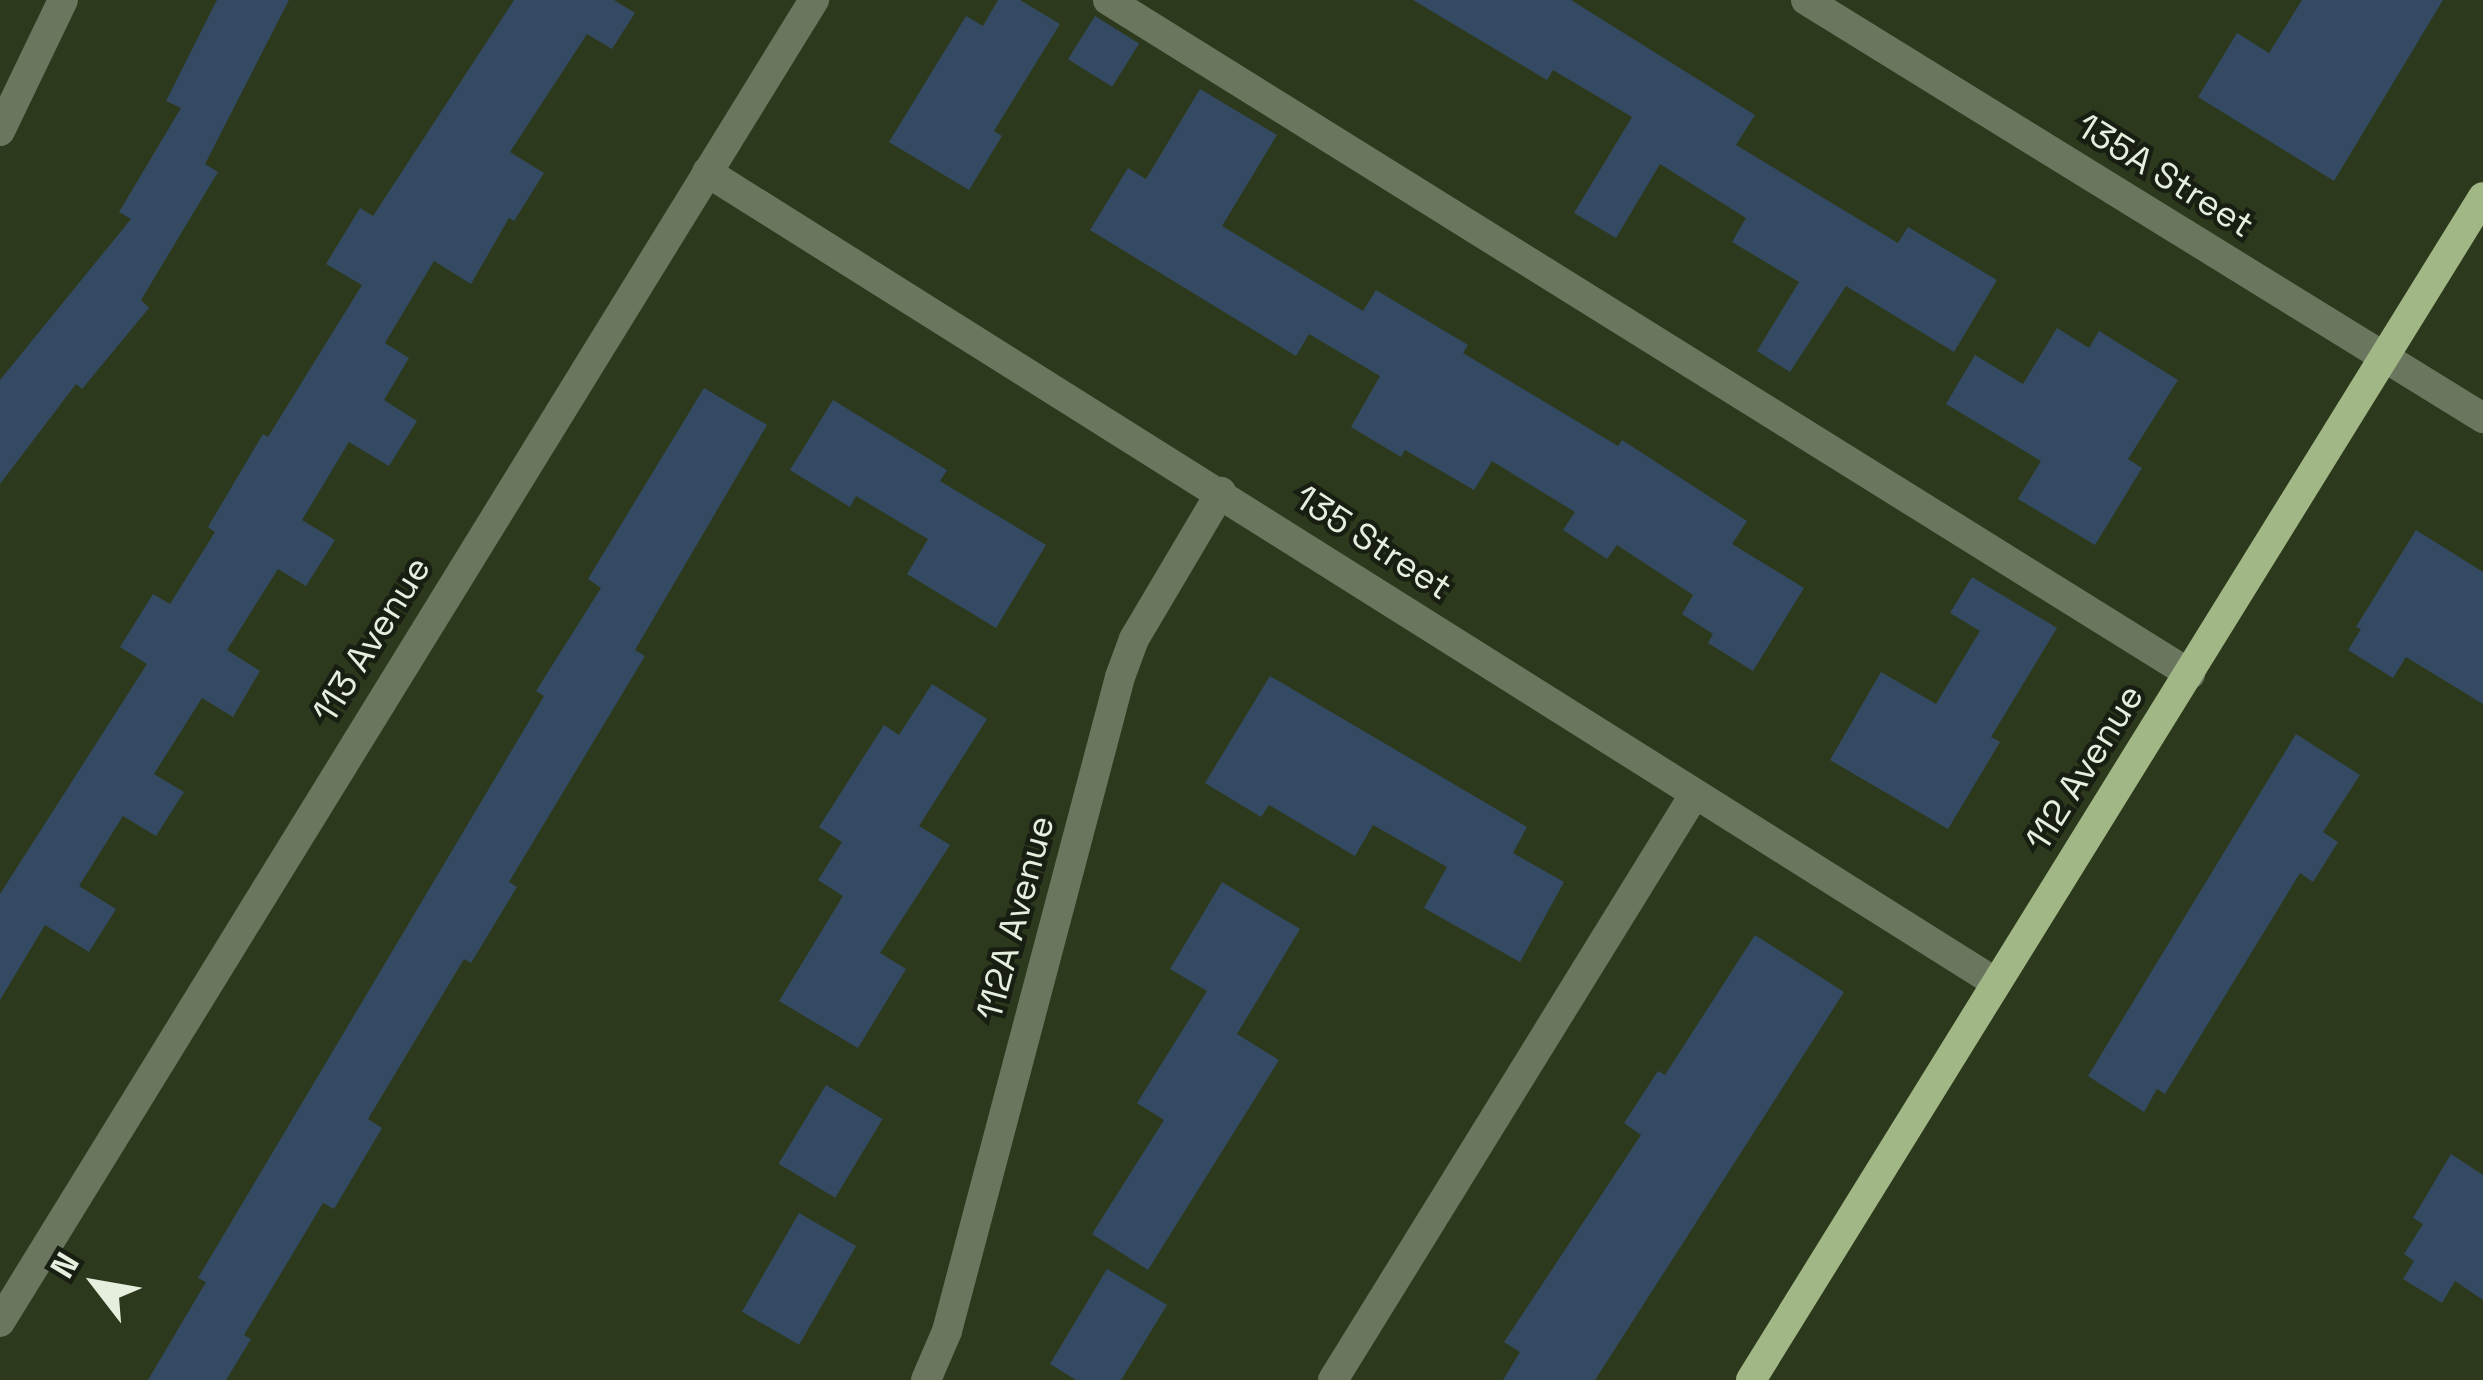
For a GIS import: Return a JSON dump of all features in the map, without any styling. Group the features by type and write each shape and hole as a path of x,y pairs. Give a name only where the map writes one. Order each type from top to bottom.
{"main road":[{"name":"112 Avenue","path":"1751,1380 2483,196"}],"street":[{"path":"0,131 63,0"},
{"name":"113 Avenue","path":"0,1322 814,0"},
{"path":"1108,0 2190,674"},
{"name":"135A Street","path":"1806,0 2483,418"},
{"name":"135 Street","path":"707,172 1995,982"},
{"name":"112A Avenue","path":"926,1380 947,1331 1120,677 1134,639 1221,492"},
{"path":"1333,1380 1694,795"}],"building":[{"path":"217,0 289,0 205,164 218,172 141,300 149,308 82,389 76,384 0,484 0,380 131,219 119,212 181,108 166,101"},
{"path":"514,0 614,0 635,13 612,49 587,34 510,152 544,173 514,221 509,218 471,284 434,261 385,343 409,358 384,400 417,421 389,466 349,442 302,520 335,540 306,586 278,569 227,650 260,671 233,717 202,698 154,774 184,792 156,836 123,816 79,886 116,909 89,952 45,925 0,1000 0,894 147,664 120,647 153,594 170,604 215,532 208,527 263,434 268,437 362,285 326,264 360,208 373,216"},
{"path":"998,0 1020,0 1060,24 994,131 1002,136 969,190 889,142 966,16 983,26"},
{"path":"1413,0 1571,0 1755,115 1736,145 1898,243 1908,227 1997,280 1954,352 1846,286 1790,372 1757,351 1799,282 1732,242 1746,218 1660,164 1616,238 1574,213 1632,117 1553,70 1547,80"},
{"path":"2302,0 2443,0 2334,181 2198,97 2237,33 2269,53"},
{"path":"1095,16 1139,44 1112,87 1068,59"},
{"path":"1200,89 1277,135 1222,226 1363,311 1376,290 1468,345 1463,353 1618,446 1622,440 1747,521 1732,544 1804,588 1753,671 1708,643 1713,634 1682,614 1693,595 1617,545 1607,559 1563,530 1575,512 1492,461 1474,490 1405,450 1401,457 1351,427 1380,376 1309,334 1296,356 1090,230 1128,168 1146,179"},
{"path":"2057,328 2089,348 2099,331 2178,380 2128,459 2142,468 2095,545 2018,499 2041,461 1946,404 1975,355 2023,384"},
{"path":"704,388 767,425 635,650 645,656 509,882 517,887 471,963 464,959 368,1119 382,1128 334,1209 323,1203 244,1335 251,1339 226,1380 148,1380 206,1282 198,1278 544,696 536,691 601,588 588,579"},
{"path":"833,400 947,470 940,481 1046,545 996,628 907,574 928,539 856,496 850,507 790,470"},
{"path":"2416,530 2483,572 2483,704 2406,657 2393,678 2348,650 2361,629 2356,627"},
{"path":"1972,577 2057,628 1991,737 2000,742 1948,829 1830,760 1881,672 1936,704 1980,631 1950,613"},
{"path":"1270,676 1527,827 1513,853 1564,882 1520,962 1424,908 1447,867 1373,825 1355,856 1269,805 1261,817 1205,783"},
{"path":"932,684 987,719 919,826 950,845 880,953 906,969 858,1048 779,1001 843,896 818,880 842,842 819,827 884,725 899,735"},
{"path":"2296,734 2360,775 2323,832 2338,842 2313,882 2300,873 2165,1094 2157,1089 2144,1112 2088,1076"},
{"path":"1222,882 1300,929 1237,1034 1279,1060 1148,1270 1092,1234 1164,1120 1137,1103 1207,991 1170,969"},
{"path":"1755,935 1844,992 1595,1380 1503,1380 1520,1352 1504,1342 1641,1135 1624,1123 1658,1071 1665,1075"},
{"path":"826,1085 883,1119 835,1198 779,1164"},
{"path":"2451,1154 2483,1175 2483,1300 2455,1281 2442,1303 2403,1279 2414,1261 2404,1254 2423,1224 2413,1218"},
{"path":"799,1213 856,1246 799,1345 742,1312"},
{"path":"1107,1269 1167,1305 1121,1380 1076,1380 1050,1364"}]}
